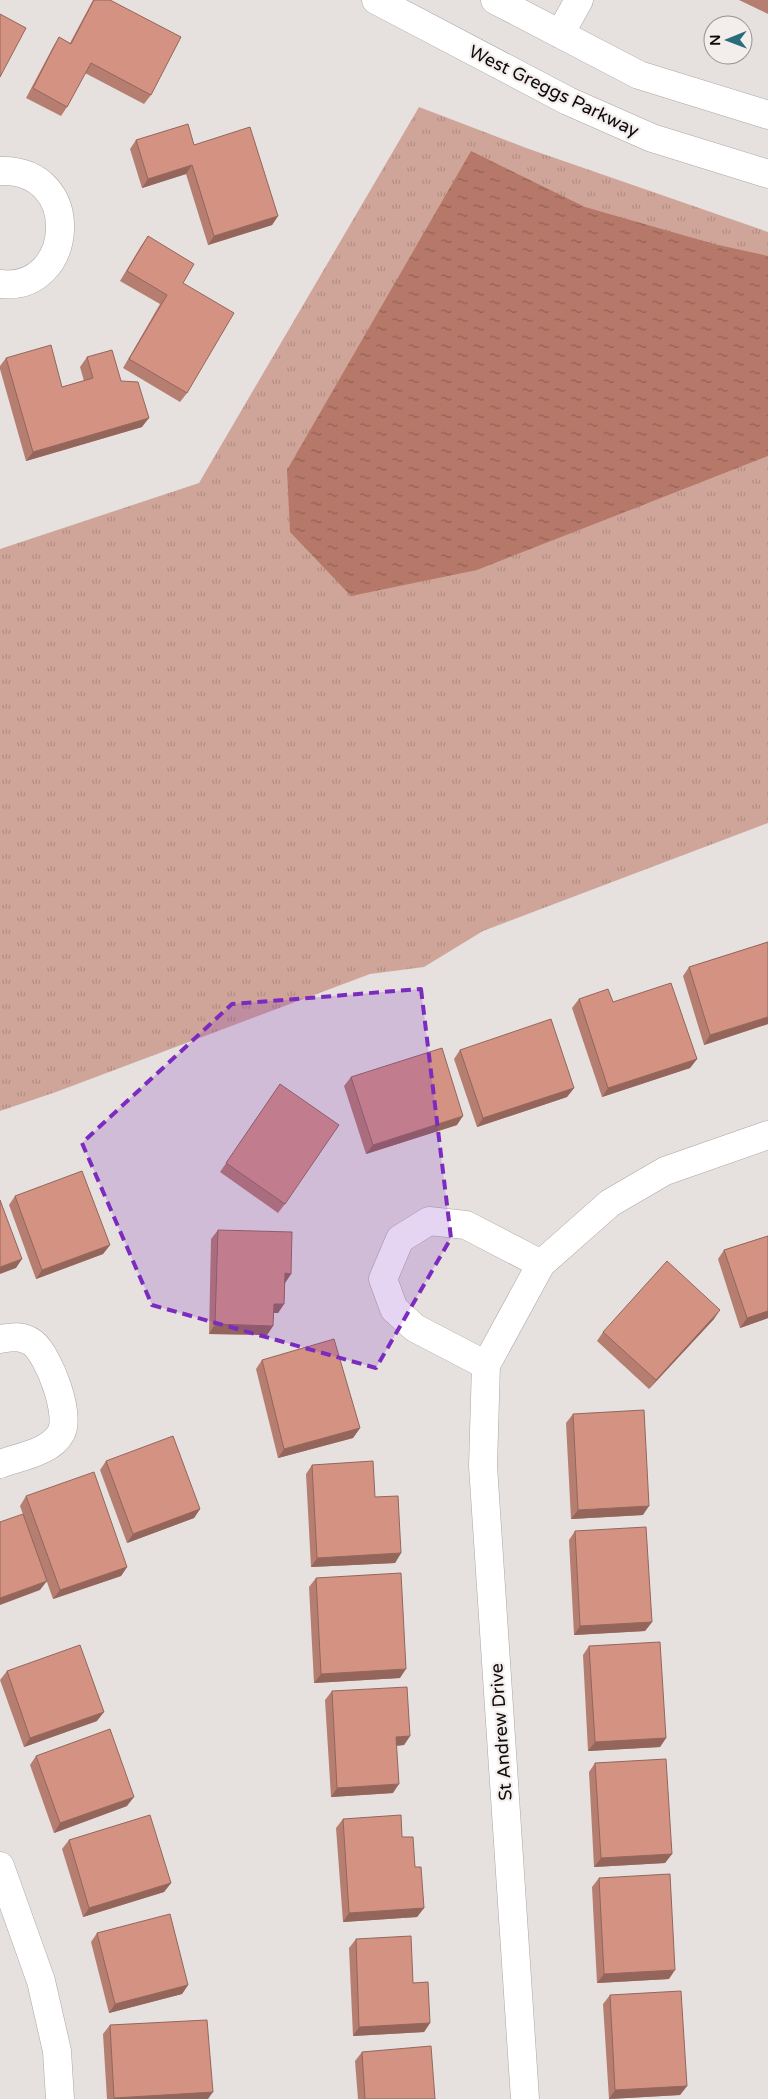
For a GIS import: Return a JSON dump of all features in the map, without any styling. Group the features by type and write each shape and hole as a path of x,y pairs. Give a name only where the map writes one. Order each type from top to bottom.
{"street":[{"name":"West Greggs Parkway","path":"376,0 568,102 652,138 768,174"},
{"path":"495,0 639,75 768,115"},
{"path":"560,34 580,0"},
{"path":"0,171 12,170 30,176 45,187 56,202 61,221 60,239 54,257 42,271 25,281 6,285 0,284"},
{"path":"541,1264 466,1225 429,1222 400,1239 383,1279 394,1308 415,1328 486,1365 541,1264 610,1203 665,1171 768,1135"},
{"path":"0,1339 17,1336 33,1343 44,1355 56,1382 63,1417 61,1432 49,1446 0,1464"},
{"name":"St Andrew Drive","path":"486,1365 483,1466 525,2099"},
{"path":"3,1882 41,1982 57,2050 60,2099"}],"highlighted area":[{"path":"421,989 451,1238 376,1368 152,1305 82,1143 232,1004"}],"green space":[{"path":"419,107 529,149 768,232 768,823 483,931 424,967 370,974 56,1092 0,1111 0,549 199,483"}],"water":[{"path":"471,151 585,207 714,244 768,256 768,456 477,570 351,596 290,532 287,470"}],"building":[{"path":"94,0 110,0 181,37 151,95 91,63 67,107 33,88 59,37 71,44"},
{"path":"0,14 26,28 0,77"},
{"path":"188,124 194,145 250,127 278,216 214,236 192,165 148,179 136,140"},
{"path":"148,236 194,264 183,283 234,313 187,393 129,359 167,295 127,271"},
{"path":"51,345 62,387 93,378 87,357 112,350 121,381 138,382 149,418 33,452 6,358"},
{"path":"768,942 768,1017 710,1035 689,967"},
{"path":"671,983 697,1059 608,1088 579,999 608,989 613,1002"},
{"path":"551,1019 574,1088 483,1118 460,1050"},
{"path":"442,1048 463,1116 373,1145 351,1077"},
{"path":"280,1084 339,1125 285,1204 226,1163"},
{"path":"82,1171 110,1245 42,1270 15,1196"},
{"path":"0,1200 22,1259 0,1267"},
{"path":"218,1230 292,1232 291,1274 285,1273 284,1304 274,1304 273,1326 215,1324"},
{"path":"768,1236 768,1311 747,1318 724,1250"},
{"path":"667,1261 720,1310 656,1380 603,1332"},
{"path":"334,1339 360,1428 284,1449 262,1360"},
{"path":"644,1410 649,1506 578,1510 573,1414"},
{"path":"173,1436 200,1509 133,1534 106,1461"},
{"path":"373,1461 375,1497 398,1496 401,1553 317,1558 312,1465"},
{"path":"94,1472 127,1567 60,1590 26,1496"},
{"path":"23,1514 47,1581 0,1598 0,1522"},
{"path":"646,1527 652,1622 580,1626 575,1531"},
{"path":"401,1573 406,1669 321,1674 316,1578"},
{"path":"660,1642 666,1738 595,1742 589,1646"},
{"path":"80,1645 104,1712 30,1738 7,1671"},
{"path":"407,1687 410,1736 396,1737 399,1784 337,1788 332,1691"},
{"path":"110,1729 134,1797 60,1823 36,1756"},
{"path":"666,1759 672,1854 601,1858 595,1763"},
{"path":"150,1815 171,1883 89,1908 69,1840"},
{"path":"401,1815 402,1837 413,1837 415,1867 421,1867 424,1908 349,1913 343,1819"},
{"path":"670,1874 675,1970 604,1974 599,1878"},
{"path":"170,1914 188,1985 115,2004 97,1933"},
{"path":"411,1936 413,1983 428,1982 430,2023 359,2027 356,1939"},
{"path":"681,1991 687,2086 615,2090 610,1995"},
{"path":"207,2020 213,2092 114,2098 110,2025"},
{"path":"431,2046 435,2099 365,2099 362,2052"}]}
